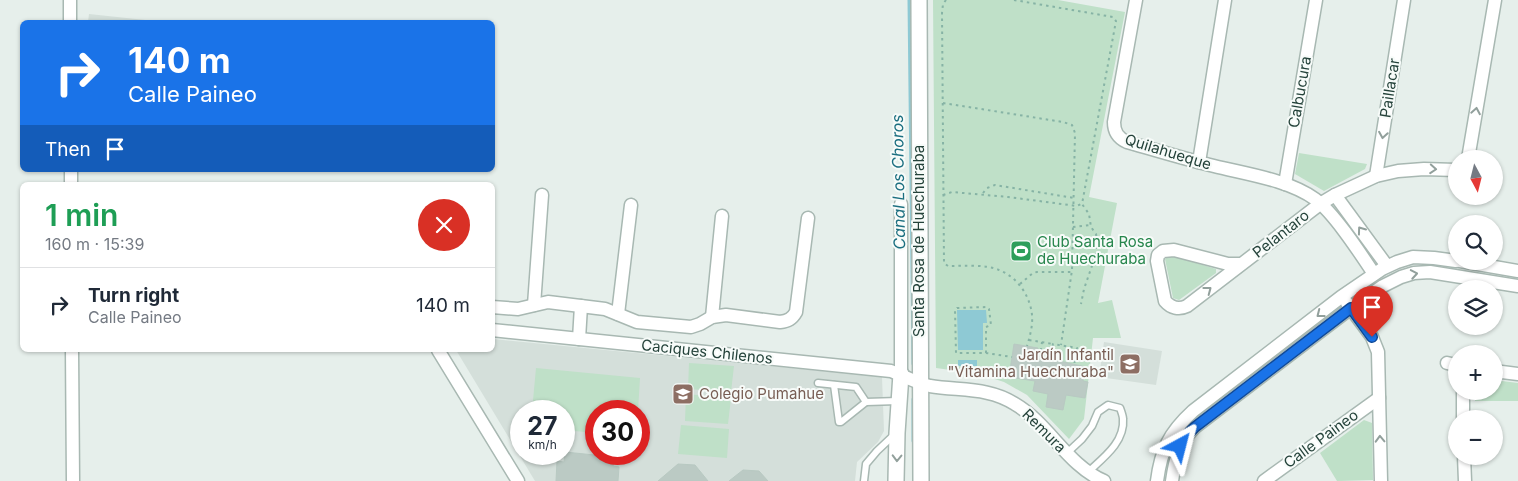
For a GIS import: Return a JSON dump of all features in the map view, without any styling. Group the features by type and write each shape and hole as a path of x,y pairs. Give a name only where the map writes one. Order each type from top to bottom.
{"street":[{"path":"70,0 70,20"},
{"name":"Santa Rosa de Huechuraba","path":"919,0 919,383 921,481"},
{"name":"Quilahueque","path":"1136,0 1114,122 1115,132 1120,138 1127,142 1285,184 1302,191 1320,204 1340,227 1374,274"},
{"path":"1199,162 1226,0"},
{"name":"Calbucura","path":"1285,184 1316,0"},
{"name":"Paillacar","path":"1376,176 1404,0"},
{"path":"1470,150 1495,0"},
{"path":"1320,204 1335,194 1376,176 1418,169 1448,170"},
{"path":"1335,194 1387,266"},
{"path":"534,305 542,195"},
{"name":"Santa Rosa de Huechuraba","path":"896,481 901,374 900,204"},
{"name":"Pelantaro","path":"1242,264 1228,264 1174,250 1163,251 1158,254 1157,261 1164,298 1167,304 1172,307 1183,308 1242,264 1320,204"},
{"path":"618,314 631,205"},
{"path":"712,317 722,216"},
{"path":"495,307 518,309 548,302 605,309 637,322 690,327 712,317 726,315 780,322 790,320 796,312 808,218"},
{"path":"1157,481 1161,459 1167,443 1179,424 1193,411 1342,297 1387,266 1407,258 1418,257 1448,260"},
{"path":"1503,268 1518,271"},
{"path":"1172,481 1177,454 1189,433 1351,308 1394,280 1414,273 1442,274 1518,286"},
{"name":"Calle Paineo","path":"1342,297 1372,337 1377,347 1381,481"},
{"path":"579,339 581,306"},
{"name":"Caciques Chilenos","path":"495,330 891,371 919,383"},
{"path":"72,352 73,481"},
{"path":"439,352 518,481"},
{"path":"1503,372 1518,374"},
{"name":"Remura","path":"919,383 930,386 979,390 1004,398 1028,413 1066,453 1088,472 1104,481"},
{"name":"Calle Paineo","path":"1264,481 1379,398"},
{"path":"1464,465 1465,481"}],"lane":[{"path":"818,383 856,387 866,402"},
{"path":"834,385 839,422 842,422 866,402 899,401"},
{"path":"1066,453 1082,439 1092,426 1098,412 1108,405 1120,408 1123,419 1121,436 1104,458 1088,472"},
{"path":"864,481 866,464 897,433"}],"path":[{"path":"946,0 943,4 942,13 944,263 948,266 998,269 1020,284 1029,302 1032,316 1028,346"},
{"path":"1014,0 1112,17 1116,21 1082,204 1089,214 1090,225 1096,234 1096,254 1081,304"},
{"path":"942,102 1072,125 1074,133 1072,272 1061,346"},
{"path":"983,194 987,188 995,185 1074,198"},
{"path":"943,196 952,192 1078,206 1082,204"},
{"path":"1073,227 1090,225"},
{"path":"1020,284 1037,272 1072,272"},
{"path":"1063,294 1069,292"},
{"path":"1029,302 1033,300"},
{"path":"986,353 986,327 990,326 988,307 957,308 954,310 956,353 986,353 1012,357"},
{"path":"1029,340 1077,348 1074,365"},
{"path":"1040,357 1042,342"},
{"path":"1051,358 1053,344"}],"shaded area":[{"path":"89,14 145,20 88,20"},
{"name":"Colegio Pumahue","path":"495,339 882,377 884,431 878,442 857,462 855,481 535,481 525,465 575,465 575,400 510,400 510,440 457,352 495,352"},
{"name":"Jardín Infantil \"Vitamina Huechuraba\"","path":"1104,342 1162,351 1156,385 1099,377"}],"green space":[{"name":"Club Santa Rosa de Huechuraba","path":"933,0 1058,0 1125,12 1089,197 1117,203 1098,303 1112,300 1121,338 1093,338 1084,419 1069,439 1027,395 1004,382 979,374 936,368"},
{"path":"1299,153 1367,164 1365,169 1324,191 1295,174"},
{"path":"1170,255 1216,269 1216,273 1179,300 1173,298 1165,259"},
{"path":"689,363 734,366 731,392 688,389"},
{"path":"536,368 640,378 639,400 585,400 585,432 575,431 575,400 533,400"},
{"path":"1503,381 1518,383 1518,401 1475,401 1503,400"},
{"path":"686,394 731,398 728,424 685,421"},
{"path":"1364,420 1372,423 1373,480 1337,481 1320,453"},
{"path":"681,425 729,429 727,458 678,454"}],"water":[{"path":"957,310 986,310 987,323 983,323 983,350 958,350"},
{"path":"958,360 977,360 977,366 958,366"}],"building":[{"path":"1014,344 1038,348 1037,356 1086,367 1083,381 1088,382 1085,398 1066,395 1063,410 1046,407 1048,394 1033,391 1035,381 1009,377"},
{"path":"575,453 585,454 585,465 613,465 619,467 618,481 556,481 557,465 575,465"},
{"path":"678,464 695,465 708,481 658,481"},
{"path":"743,470 759,471 768,481 729,481"}],"waterway":[{"name":"Canal Los Choros","path":"909,0 913,364"},
{"name":"Canal Los Choros","path":"913,399 913,441"}],"place":[{"name":"Club Santa Rosa de Huechuraba","path":"1021,251"},
{"name":"Jardín Infantil \"Vitamina Huechuraba\"","path":"1130,364"},
{"name":"Colegio Pumahue","path":"683,394"}],"route":[{"path":"1180,446 1195,427 1351,308 1372,337"}]}
